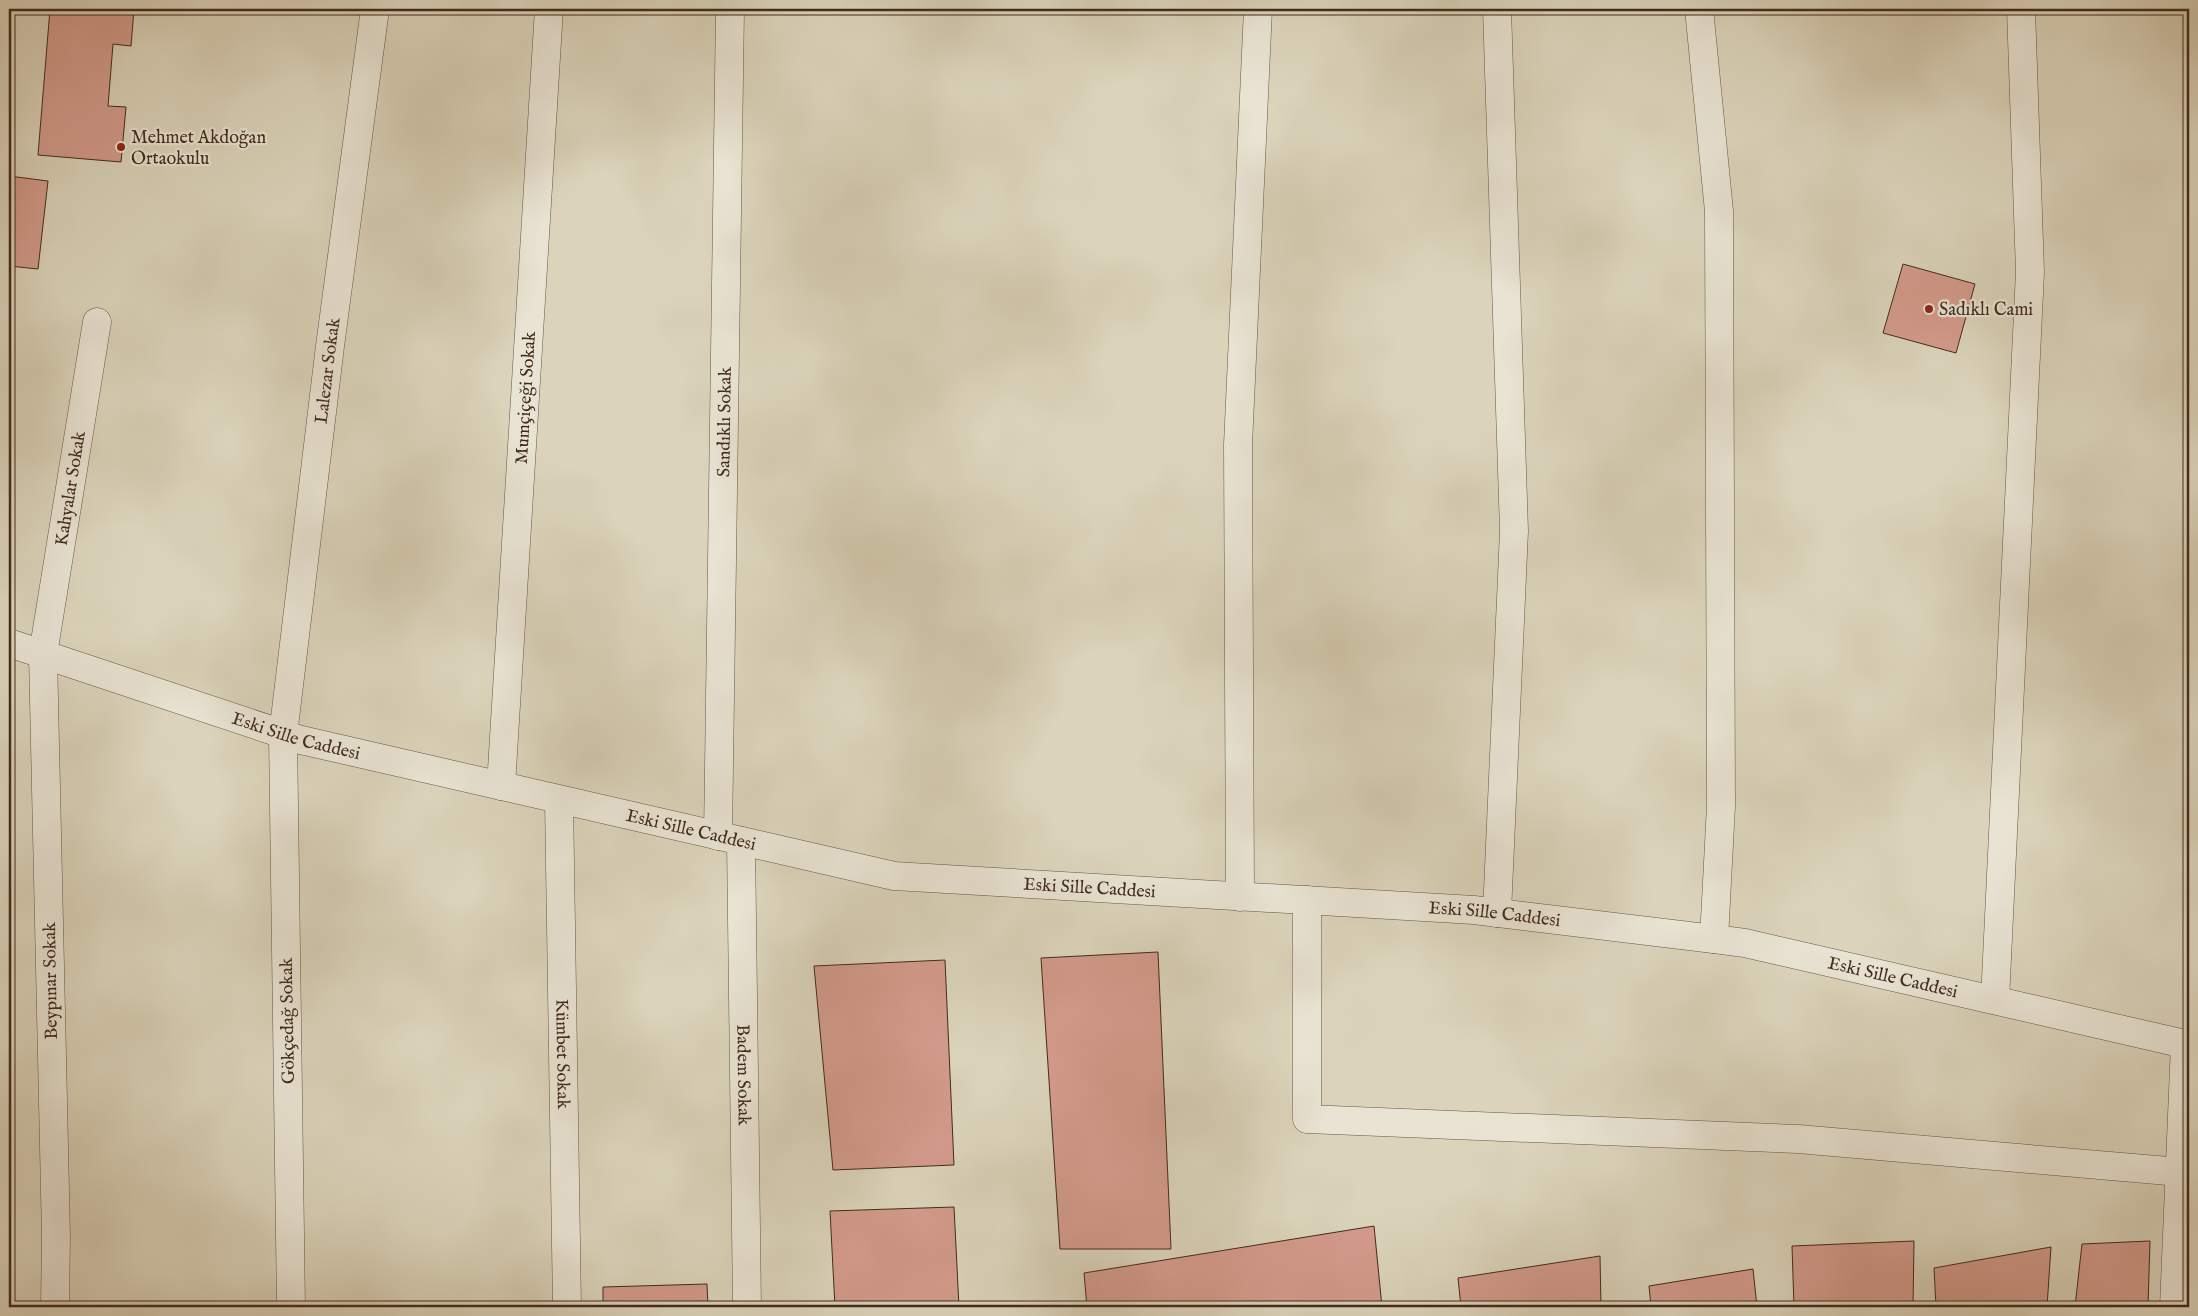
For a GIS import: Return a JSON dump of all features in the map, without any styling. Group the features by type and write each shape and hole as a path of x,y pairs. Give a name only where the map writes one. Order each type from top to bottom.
{"street":[{"name":"Lalezar Sokak","path":"283,734 329,356 375,9"},
{"name":"Mumçiçeği Sokak","path":"501,786 550,9"},
{"name":"Sandıklı Sokak","path":"730,9 730,839"},
{"path":"1240,897 1238,446 1258,9"},
{"path":"1497,9 1514,532 1497,913"},
{"path":"1699,9 1719,210 1721,806 1714,939"},
{"path":"1994,1000 2030,272 2021,9"},
{"name":"Kahyalar Sokak","path":"43,654 97,322"},
{"name":"Eski Sille Caddesi","path":"9,643 300,740 894,876 1474,910 1746,943 2187,1045"},
{"name":"Beypınar Sokak","path":"43,654 56,1226 55,1307"},
{"name":"Gökçedağ Sokak","path":"283,734 291,1307"},
{"name":"Kümbet Sokak","path":"559,800 567,1307"},
{"name":"Badem Sokak","path":"730,839 747,1307"},
{"path":"1306,900 1307,1119 1798,1139 2180,1172"},
{"path":"2174,1307 2187,1045"}],"building":[{"path":"50,9 134,9 131,46 113,44 108,106 126,107 121,162 38,155"},
{"path":"9,176 48,181 38,269 9,266"},
{"name":"Sadıklı Cami","path":"1903,264 1975,284 1956,353 1883,333"},
{"path":"1158,952 1171,1249 1060,1249 1041,958"},
{"path":"945,960 954,1165 833,1170 814,966"},
{"path":"954,1207 959,1307 835,1307 830,1211"},
{"path":"1374,1226 1382,1307 1087,1307 1084,1273"},
{"path":"1914,1241 1913,1307 1794,1307 1792,1246"},
{"path":"2150,1241 2148,1307 2075,1307 2082,1244"},
{"path":"2051,1247 2047,1307 1936,1307 1934,1268"},
{"path":"1600,1256 1601,1307 1461,1307 1458,1278"},
{"path":"1753,1269 1757,1307 1651,1307 1649,1286"},
{"path":"707,1284 708,1307 603,1307 603,1287"}],"place":[{"name":"Mehmet Akdoğan Ortaokulu","path":"121,147"},
{"name":"Sadıklı Cami","path":"1929,309"}]}
